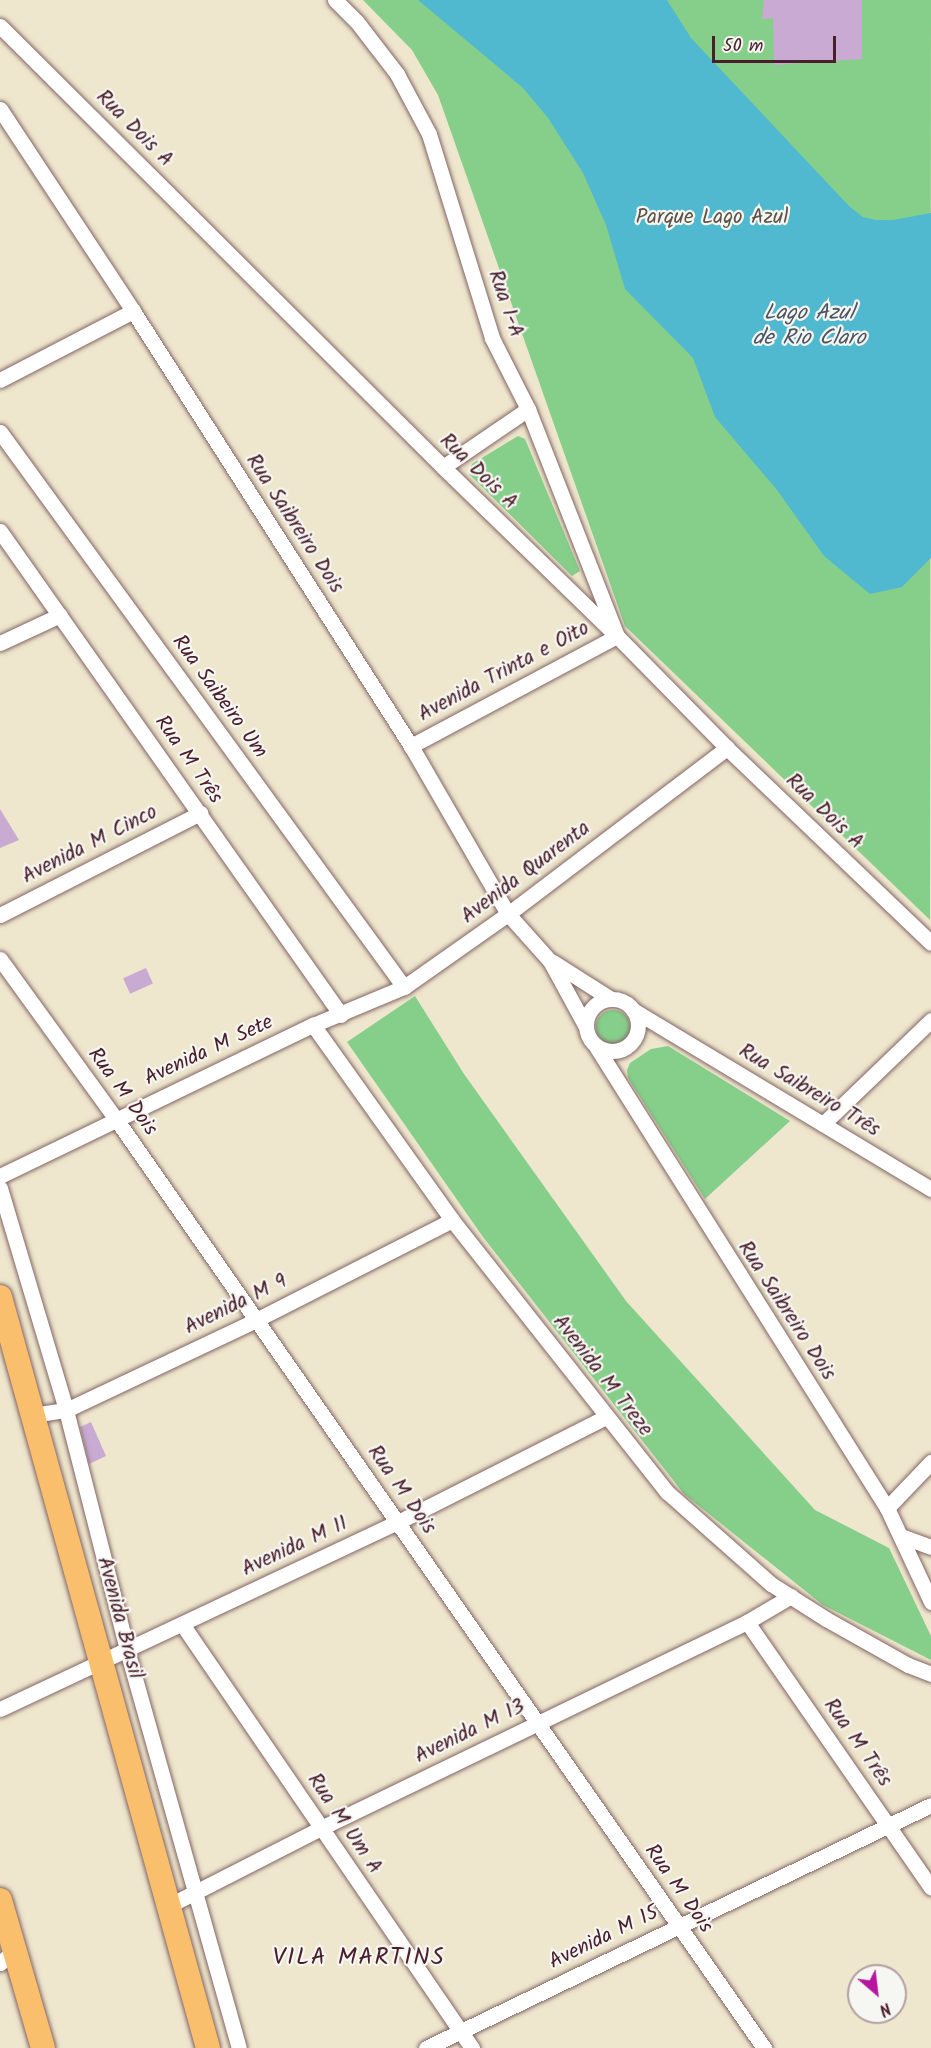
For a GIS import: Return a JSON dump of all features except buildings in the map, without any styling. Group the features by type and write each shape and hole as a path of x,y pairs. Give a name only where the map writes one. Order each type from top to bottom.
{"main road":[{"name":"Avenida Brasil","path":"0,1297 6,1342 33,1414 208,2048"},
{"path":"0,1900 8,1957 43,2048"}],"street":[{"name":"Rua 1-A","path":"335,0 357,22 397,75 429,134 492,338 528,409 617,636"},
{"name":"Rua Dois A","path":"0,26 442,467 617,636 727,748 928,935"},
{"name":"Rua Saibreiro Dois","path":"0,109 133,311 411,746 508,914 550,961 585,1025"},
{"path":"0,380 133,311"},
{"path":"442,467 528,409"},
{"name":"Rua Saibeiro Um","path":"0,432 404,987"},
{"name":"Rua M Três","path":"0,531 341,1015"},
{"path":"0,643 60,615"},
{"name":"Avenida Trinta e Oito","path":"411,746 617,636"},
{"name":"Avenida Quarenta","path":"341,1015 404,987 508,914 727,748"},
{"name":"Avenida M Cinco","path":"0,915 200,813"},
{"name":"Rua M Dois","path":"0,959 116,1119 764,2048"},
{"name":"Rua Saibreiro Dois","path":"550,961 611,999"},
{"path":"611,999 620,1000 633,1010 638,1028 636,1036 623,1049 615,1052 597,1048 587,1034 585,1025 590,1010 603,1000 611,999"},
{"name":"Rua Saibreiro Três","path":"633,1010 931,1189"},
{"name":"Avenida M Sete","path":"0,1176 313,1025 341,1015"},
{"path":"823,1124 931,1020"},
{"name":"Avenida M Treze","path":"313,1025 452,1220 606,1417 668,1492 730,1550 771,1584 908,1665 931,1674"},
{"name":"Rua Saibreiro Três","path":"638,1028 665,1029"},
{"name":"Rua Saibreiro Dois","path":"597,1048 887,1508 931,1602"},
{"name":"Avenida Brasil","path":"0,1188 66,1410 127,1650 239,2048"},
{"name":"Avenida M 9","path":"33,1414 66,1410 256,1320 452,1220"},
{"name":"Avenida M 11","path":"0,1709 398,1522 606,1417"},
{"path":"887,1508 931,1462"},
{"path":"901,1536 931,1546"},
{"name":"Avenida M 13","path":"168,1906 321,1828 747,1622 790,1596"},
{"name":"Rua M Três","path":"747,1622 931,1888"},
{"name":"Rua M Um A","path":"182,1624 472,2048"},
{"name":"Avenida M 15","path":"426,2048 931,1805"}],"green space":[{"name":"Parque Lago Azul","path":"363,0 931,0 930,920 625,626 438,95 412,50"},
{"path":"518,436 525,439 580,571 572,576 469,474 472,464"},
{"path":"415,996 464,1074 626,1301 815,1510 889,1548 931,1636 931,1660 823,1605 684,1494 483,1237 347,1042"},
{"path":"613,1010 625,1015 630,1027 625,1039 613,1044 601,1039 596,1027 601,1015"},
{"path":"668,1046 790,1121 705,1199 628,1078 627,1070 630,1063 651,1049"}],"water":[{"name":"Lago Azul de Rio Claro","path":"418,0 667,0 691,38 849,206 863,217 876,220 893,220 931,213 931,558 902,587 870,594 824,556 777,490 715,417 693,358 625,289 606,225 583,173 548,118 523,88"}],"district":[{"name":"VILA MARTINS","path":"359,1958"}]}
